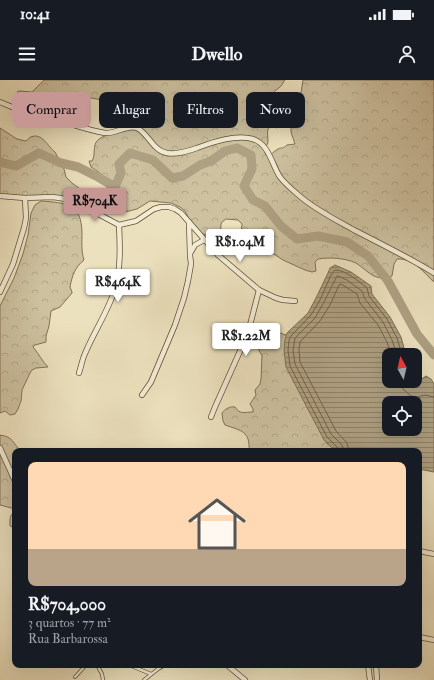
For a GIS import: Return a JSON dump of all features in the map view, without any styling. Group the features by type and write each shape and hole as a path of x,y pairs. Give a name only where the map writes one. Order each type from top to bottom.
{"street":[{"path":"0,102 12,107 92,130 110,133 132,127 137,128 160,151 167,153 186,151 232,138 244,137 255,140 266,150 276,171 287,185 310,204 337,221 434,273"},
{"path":"0,196 25,198 52,197 67,199 74,201 119,225 136,221 154,209 162,207 175,209 181,213 218,255 259,290 276,298 295,301"},
{"path":"0,292 13,264 24,228 26,218 25,198"},
{"path":"142,395 151,382 175,325 184,298 191,264 189,222"},
{"path":"79,373 84,355 115,288 120,258 119,225"},
{"path":"190,255 194,245 204,240"},
{"path":"211,417 245,340 259,290"},
{"path":"0,448 12,474"},
{"path":"422,552 434,554"},
{"path":"422,638 434,640"},
{"path":"231,668 245,680"},
{"path":"368,668 370,680"},
{"path":"376,668 377,680"}],"lane":[{"path":"75,677 83,668"},
{"path":"99,668 103,680"},
{"path":"136,668 151,674"},
{"path":"144,680 161,668"}],"green space":[{"path":"44,80 285,80 274,92 246,92 246,128 269,128 268,142 265,151 268,157 278,149 287,145 295,144 291,128 305,128 305,92 301,92 303,80 434,80 434,282 418,266 403,259 397,259 394,264 392,276 387,279 374,276 356,263 337,258 318,259 315,262 316,271 312,272 305,270 283,260 255,242 244,239 241,233 242,224 238,220 226,219 222,222 220,242 215,238 194,229 185,211 171,203 150,201 137,209 125,212 116,212 102,208 86,207 69,199 0,197 0,128 17,139 26,141 30,137 35,136 42,138 55,152 64,169 66,177 87,194 94,194 103,193 108,186 104,177 91,167 89,161 92,161 93,159 96,142 98,140 129,128 165,128 165,92 99,92 99,99 91,98 91,92 32,92"},
{"path":"41,201 65,204 70,206 79,215 81,222 82,250 84,260 78,266 73,275 70,287 72,293 60,307 51,311 46,342 33,347 48,367 36,368 32,370 22,390 21,401 18,409 15,414 10,415 5,411 0,413 0,306 14,278 23,254 28,235 31,213 35,205"},
{"path":"254,327 262,327 286,335 296,330 350,448 249,448 248,439 244,433 225,425 222,413 228,408 235,407 237,410 245,413 253,412 250,404 256,395 255,390 260,384 261,379 262,356 258,348 266,348 268,345 263,339 254,333"},
{"path":"0,435 8,437 18,448 12,448 12,508 0,505"},
{"path":"12,514 12,527 10,526"}],"water":[{"path":"335,265 351,272 371,286 372,294 390,317 401,337 404,348 382,348 382,388 422,388 422,379 426,376 431,379 434,384 434,472 422,470 422,448 332,448 324,440 286,367 284,350 287,333 308,313 330,268"}],"waterway":[{"path":"0,162 16,166 39,153 61,163 78,167 115,187 121,173 119,164 130,153 153,160 172,178 183,176 200,165 211,161 225,151 237,148 251,155 252,169 244,186 253,200 265,206 281,226 297,239 318,236 347,242 368,256 388,281 417,334 434,355"}]}
